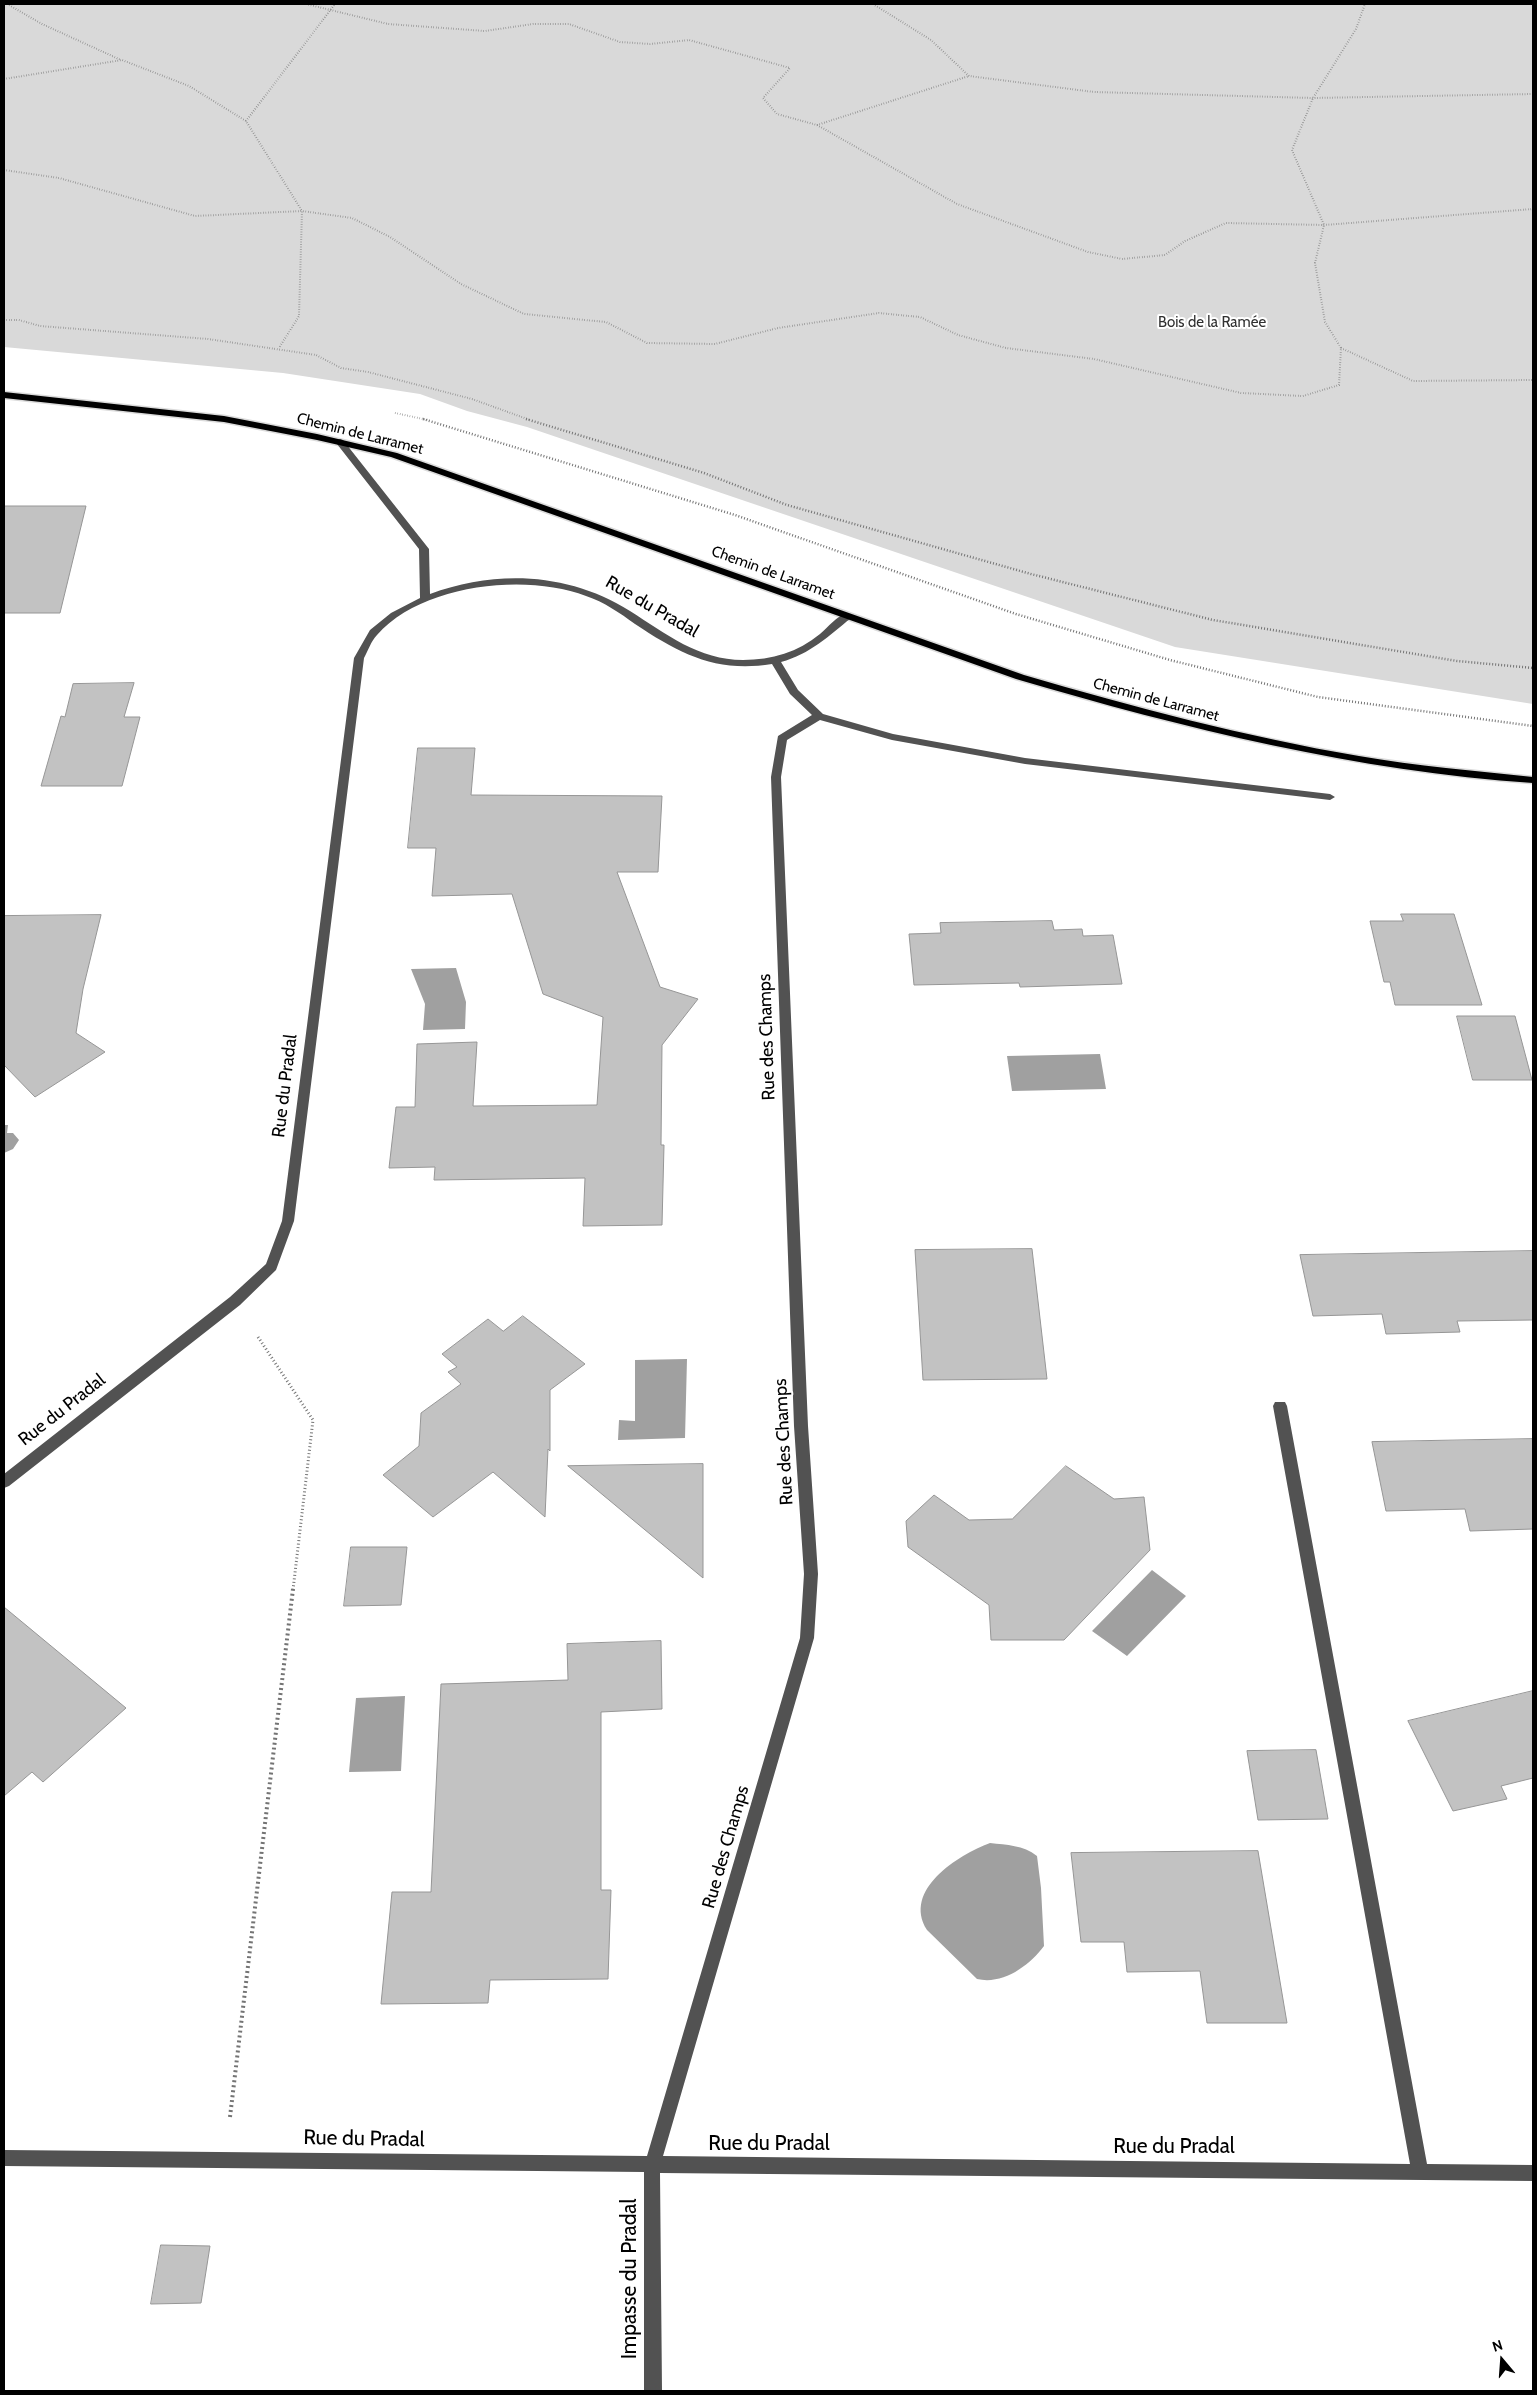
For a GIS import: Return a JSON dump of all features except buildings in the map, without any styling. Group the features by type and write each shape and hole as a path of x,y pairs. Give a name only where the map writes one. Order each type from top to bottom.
{"main road":[{"name":"Chemin de Larramet","path":"4,394 224,419 340,442 394,455 1020,677 1118,706 1208,729 1409,767 1533,780"}],"street":[{"path":"340,442 424,549 425,599"},
{"name":"Rue du Pradal","path":"4,1482 235,1301 271,1267 288,1221 359,658 374,633 400,613 425,599 447,591 499,582 529,581 590,593 615,606 684,650 703,659 732,663 776,661 811,646 847,616"},
{"path":"776,661 794,692 818,716 892,737 1025,761 1330,797"},
{"name":"Rue des Champs","path":"652,2166 807,1638 811,1574 801,1426 776,777 782,738 818,716"},
{"path":"1280,1406 1420,2172"},
{"name":"Rue du Pradal","path":"4,2158 225,2159 652,2166 1533,2173"},
{"name":"Impasse du Pradal","path":"652,2166 653,2391"}],"path":[{"path":"7,4 42,24 122,60 189,86 246,121 302,211 299,316 279,348"},
{"path":"306,4 388,24 485,31 533,24 568,24 620,42 650,44 689,40 790,68 763,98 777,114 817,125 957,204 1088,252 1122,259 1165,255 1184,241 1226,223 1324,225 1533,209"},
{"path":"246,121 335,4"},
{"path":"873,4 931,40 969,76"},
{"path":"1366,4 1356,29 1313,98 1292,150 1324,225 1315,263 1325,322 1341,348 1413,381 1533,380"},
{"path":"4,79 122,60"},
{"path":"817,125 969,76 1094,92 1313,98 1533,94"},
{"path":"4,170 60,178 195,216 302,211 352,218 390,237 461,284 524,314 606,322 647,343 715,344 778,328 879,313 920,317 958,335 1006,348 1094,359 1240,393 1303,396 1339,385 1341,348"},
{"path":"4,320 19,320 40,326 208,339 279,348 316,355 341,368 368,372 472,399 503,412 704,473 787,505 1031,574 1213,620 1457,661 1533,668"},
{"name":"Chemin de Larramet","path":"389,412 428,420 578,465 735,515 1016,614 1170,660 1318,697 1533,726"},
{"path":"225,2159 313,1420 235,1301"}],"green space":[{"name":"Bois de la Ramée","path":"4,4 1533,4 1533,704 1175,647 527,427 467,411 420,394 283,373 4,347"}],"shaded area":[{"path":"456,968 466,1002 465,1029 423,1030 425,1004 411,969"},
{"path":"1100,1054 1106,1089 1012,1091 1007,1056"},
{"path":"4,1125 8,1125 7,1133 13,1133 19,1140 13,1149 4,1153"},
{"path":"687,1359 685,1438 618,1440 619,1420 635,1421 635,1360"},
{"path":"1152,1570 1186,1596 1127,1656 1092,1631"},
{"path":"405,1696 401,1771 349,1772 356,1698"},
{"path":"990,1843 1020,1848 1037,1856 1041,1888 1044,1946 1031,1960 1015,1972 996,1979 987,1980 977,1979 927,1930 921,1915 922,1901 928,1888 937,1876 963,1856"}]}
